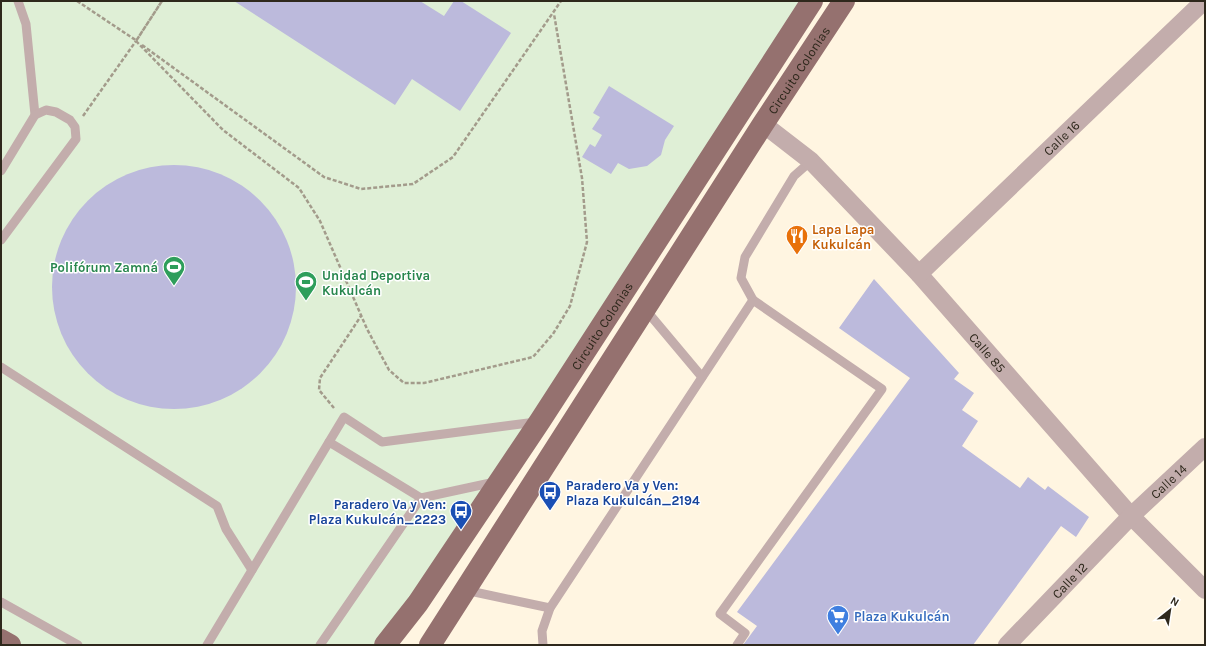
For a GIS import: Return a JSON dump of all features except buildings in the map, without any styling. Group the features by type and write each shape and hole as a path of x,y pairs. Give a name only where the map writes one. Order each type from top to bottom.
{"main road":[{"name":"Circuito Colonias","path":"385,645 418,603 540,421 812,1"},
{"name":"Circuito Colonias","path":"430,645 464,589 763,124 844,1"},
{"path":"796,25 819,39"},
{"path":"1,640 10,645"}],"street":[{"name":"Calle 16","path":"919,274 1204,1"},
{"name":"Calle 85","path":"763,124 811,161 919,274 1131,516 1205,590"},
{"name":"Calle 14","path":"1131,516 1205,446"},
{"name":"Calle 12","path":"1007,645 1131,516"}],"lane":[{"path":"18,1 26,24 35,115"},
{"path":"1,170 35,115 46,110 56,112 70,120 75,127 76,139 1,240"},
{"path":"737,645 745,633 720,614 882,389 753,300 742,278 745,257 794,176 811,161"},
{"path":"543,645 542,631 550,608 753,300"},
{"path":"645,308 702,377"},
{"path":"1,367 217,506 226,529 252,570"},
{"path":"207,645 344,418 382,442 540,421"},
{"path":"329,442 421,498"},
{"path":"320,645 421,498 500,481"},
{"path":"464,589 550,608"},
{"path":"1,602 78,645"}],"path":[{"path":"77,1 136,41 324,176 361,189 413,184 453,157 554,14 561,1"},
{"path":"75,127 136,41 162,1"},
{"path":"136,41 223,130 299,188 320,221 361,316 389,370 404,383 424,383 533,357 553,334 570,306 587,242 582,178 554,14"},
{"path":"344,418 328,403 319,390 320,378 361,316"}],"green space":[{"name":"Unidad Deportiva Kukulcán","path":"1,1 804,1 385,645 10,645 1,640"}],"place":[{"name":"Lapa Lapa Kukulcán","path":"797,256"},
{"name":"Polifórum Zamná","path":"174,286"},
{"name":"Unidad Deportiva Kukulcán","path":"306,302"},
{"name":"Paradero Va y Ven: Plaza Kukulcán_2194","path":"550,512"},
{"name":"Paradero Va y Ven: Plaza Kukulcán_2223","path":"461,530"},
{"name":"Plaza Kukulcán","path":"838,636"}]}
